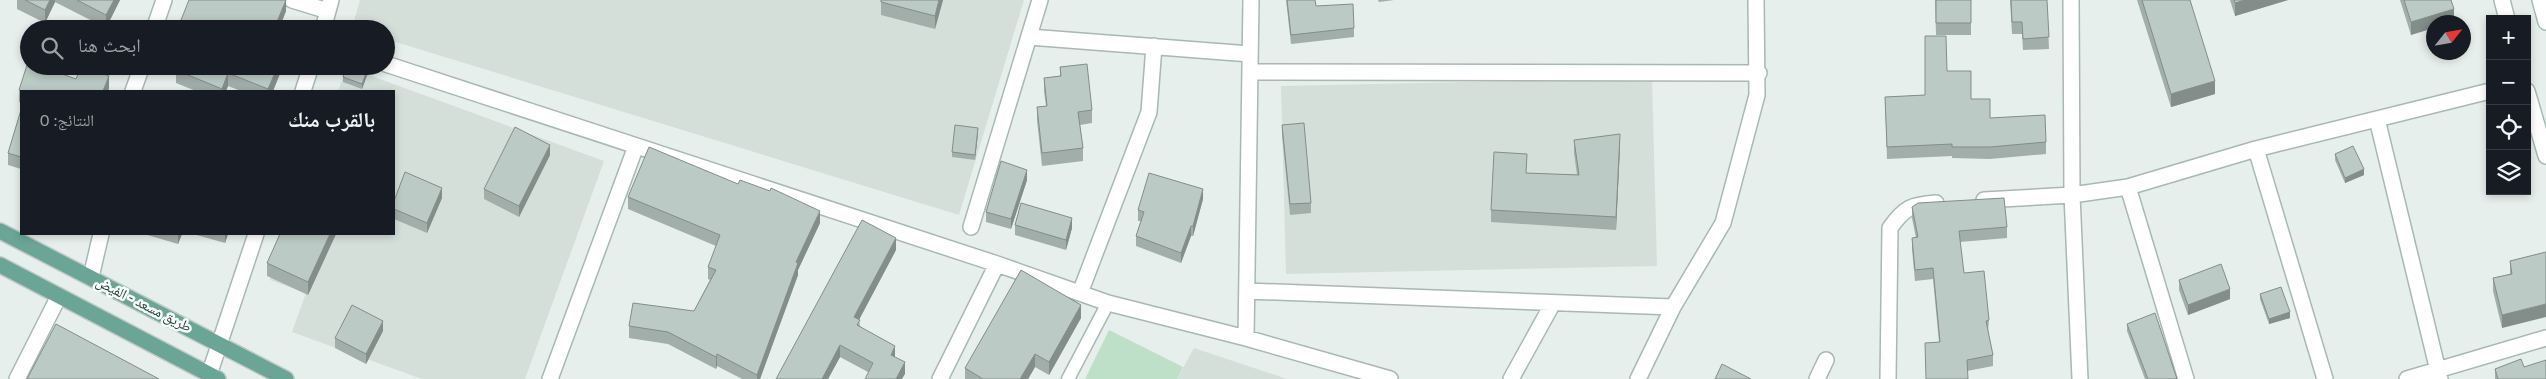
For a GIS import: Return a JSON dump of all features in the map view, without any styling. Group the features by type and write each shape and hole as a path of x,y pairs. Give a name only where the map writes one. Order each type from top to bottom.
{"main road":[{"name":"طريق مسعد - الفيض","path":"0,231 286,379"},
{"path":"0,266 214,377"}],"street":[{"path":"157,20 164,0"},
{"path":"292,0 329,6 325,20"},
{"path":"971,227 1040,0"},
{"path":"1246,338 1251,0"},
{"path":"1638,379 1673,307 1723,223 1757,95 1759,74 1756,0"},
{"path":"2071,0 2072,194 2080,379"},
{"path":"2502,0 2506,15"},
{"path":"2540,0 2546,22"},
{"path":"1029,37 1250,54"},
{"path":"1080,293 1149,112 1154,46"},
{"path":"395,67 997,264 1108,303 1246,338 1390,379"},
{"path":"1250,72 1759,74"},
{"path":"134,90 139,75"},
{"path":"303,90 308,75"},
{"path":"1974,201 2072,194 2128,187 2256,149 2486,91"},
{"path":"2531,105 2546,156"},
{"path":"2377,119 2439,374"},
{"path":"550,379 636,146"},
{"path":"2256,149 2325,379"},
{"path":"2128,187 2186,379"},
{"path":"1888,379 1890,228 1901,213 1915,205 1954,202"},
{"path":"91,277 101,235"},
{"path":"214,377 220,344 256,235"},
{"path":"940,379 997,264"},
{"path":"1247,291 1673,307"},
{"path":"16,379 59,296"},
{"path":"1511,379 1553,302"},
{"path":"2407,379 2439,374 2546,338"},
{"path":"1817,379 1826,360"}],"lane":[{"path":"1068,379 1108,303"}],"shaded area":[{"path":"360,0 1024,0 959,215 395,42 395,20 354,20"},
{"path":"344,75 369,75 604,161 525,379 422,379 292,332 306,293 270,280 287,235 395,235 395,90 338,90"},
{"path":"1652,78 1657,266 1286,274 1281,86"},
{"path":"1194,348 1287,379 1177,379"}],"green space":[{"path":"1109,330 1183,367 1177,379 1085,379"}],"building":[{"path":"25,0 50,0 45,10"},
{"path":"77,0 114,0 106,15"},
{"path":"189,0 286,0 278,20 181,20"},
{"path":"881,0 939,0 935,16 881,2"},
{"path":"1287,0 1315,0 1316,6 1353,4 1354,28 1291,35"},
{"path":"1936,0 1971,0 1971,23 1936,23"},
{"path":"2011,0 2047,0 2049,37 2023,39 2022,22 2012,22"},
{"path":"2142,0 2190,0 2215,81 2171,94"},
{"path":"2234,0 2245,0 2235,3"},
{"path":"2404,0 2451,0 2454,9 2434,15 2426,15 2426,17 2411,22"},
{"path":"1925,36 1946,36 1947,71 1971,71 1971,99 1990,99 1990,118 2045,115 2046,142 1990,147 1952,147 1952,144 1887,147 1885,97 1925,95"},
{"path":"1087,64 1092,110 1078,112 1083,148 1042,153 1037,107 1047,106 1044,78 1061,76 1060,67"},
{"path":"24,75 65,75 76,79 78,75 109,76 103,90 19,90"},
{"path":"188,75 227,75 222,89"},
{"path":"233,75 274,75 268,89"},
{"path":"344,75 366,75 362,84 343,77"},
{"path":"20,113 20,157 8,153"},
{"path":"1304,123 1311,203 1290,204 1282,125"},
{"path":"955,125 978,128 975,155 952,152"},
{"path":"515,127 550,145 519,206 484,189"},
{"path":"1620,134 1616,217 1491,210 1494,152 1527,154 1526,173 1579,175 1574,140"},
{"path":"2353,146 2364,169 2345,178 2335,154"},
{"path":"649,147 738,184 740,180 770,191 771,188 820,211 796,262 798,263 757,375 717,354 716,357 668,332 629,326 633,303 694,311 716,270 708,267 720,235 628,197"},
{"path":"1001,161 1027,170 1011,219 986,212"},
{"path":"405,172 442,188 427,223 395,209 395,198"},
{"path":"1149,173 1203,189 1193,226 1191,226 1181,253 1136,236 1144,212 1138,210"},
{"path":"2004,198 2007,227 1959,231 1964,273 1984,271 1989,320 1986,321 1993,355 1967,360 1968,379 1926,379 1925,343 1940,342 1933,268 1915,270 1912,238 1918,237 1912,207 1918,203"},
{"path":"1021,203 1072,218 1066,240 1015,225"},
{"path":"862,220 896,238 854,317 860,320 857,325 895,346 891,355 905,362 896,379 865,379 873,363 840,345 822,379 776,379"},
{"path":"280,235 330,235 308,282 267,263"},
{"path":"2546,252 2546,304 2502,315 2493,278 2512,274 2510,261"},
{"path":"2221,264 2230,289 2188,305 2179,280"},
{"path":"1021,270 1081,305 1049,362 1035,354 1020,379 983,379 965,368"},
{"path":"2281,287 2290,312 2269,319 2260,294"},
{"path":"352,305 383,321 366,354 335,338"},
{"path":"2155,313 2177,379 2148,379 2127,324"},
{"path":"56,324 159,379 27,379"},
{"path":"2521,359 2524,367 2546,360 2546,379 2498,379 2495,369"},
{"path":"1722,364 1751,379 1715,379"}]}
